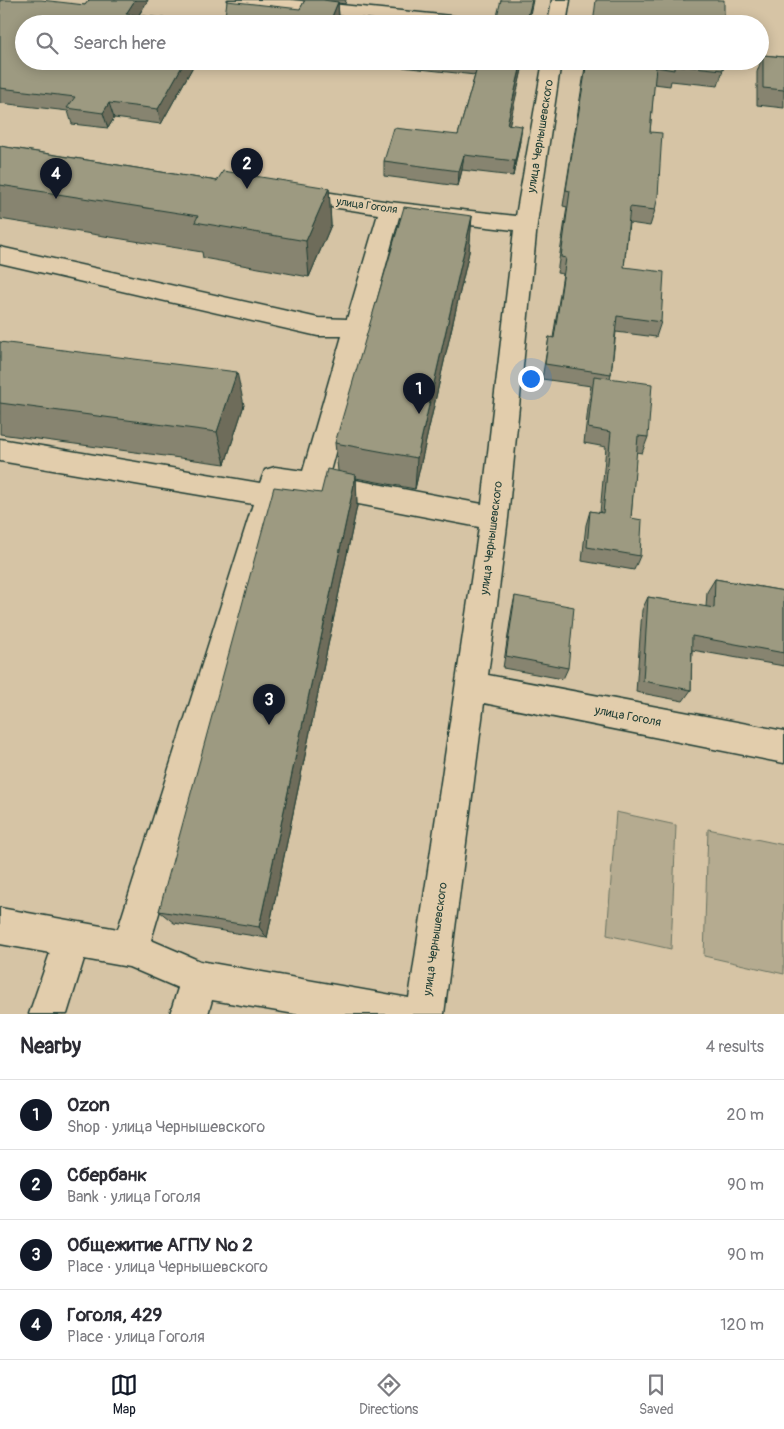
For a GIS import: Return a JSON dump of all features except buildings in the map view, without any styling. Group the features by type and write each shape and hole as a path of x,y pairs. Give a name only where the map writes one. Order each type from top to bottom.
{"street":[{"path":"237,0 390,15"},
{"path":"558,15 561,0"},
{"name":"улица Чернышевского","path":"425,1014 494,518 526,224 551,70"},
{"name":"улица Гоголя","path":"273,191 390,209 526,224"},
{"path":"313,483 335,409 355,328 390,209"},
{"path":"0,256 318,327 355,328"},
{"path":"0,450 271,496"},
{"path":"130,949 275,478 313,483 494,518"},
{"name":"улица Гоголя","path":"471,686 784,747"},
{"path":"0,926 130,949 199,979 403,1014"},
{"path":"48,1014 72,939"},
{"path":"189,1014 199,979"}],"shaded area":[{"path":"616,812 676,825 671,949 607,935"},
{"path":"708,829 784,845 784,974 704,956"}],"place":[{"name":"Сбербанк","path":"247,189"},
{"name":"Гоголя, 429","path":"56,199"},
{"name":"Ozon","path":"419,414"},
{"name":"Общежитие АГПУ № 2","path":"269,725"}]}
